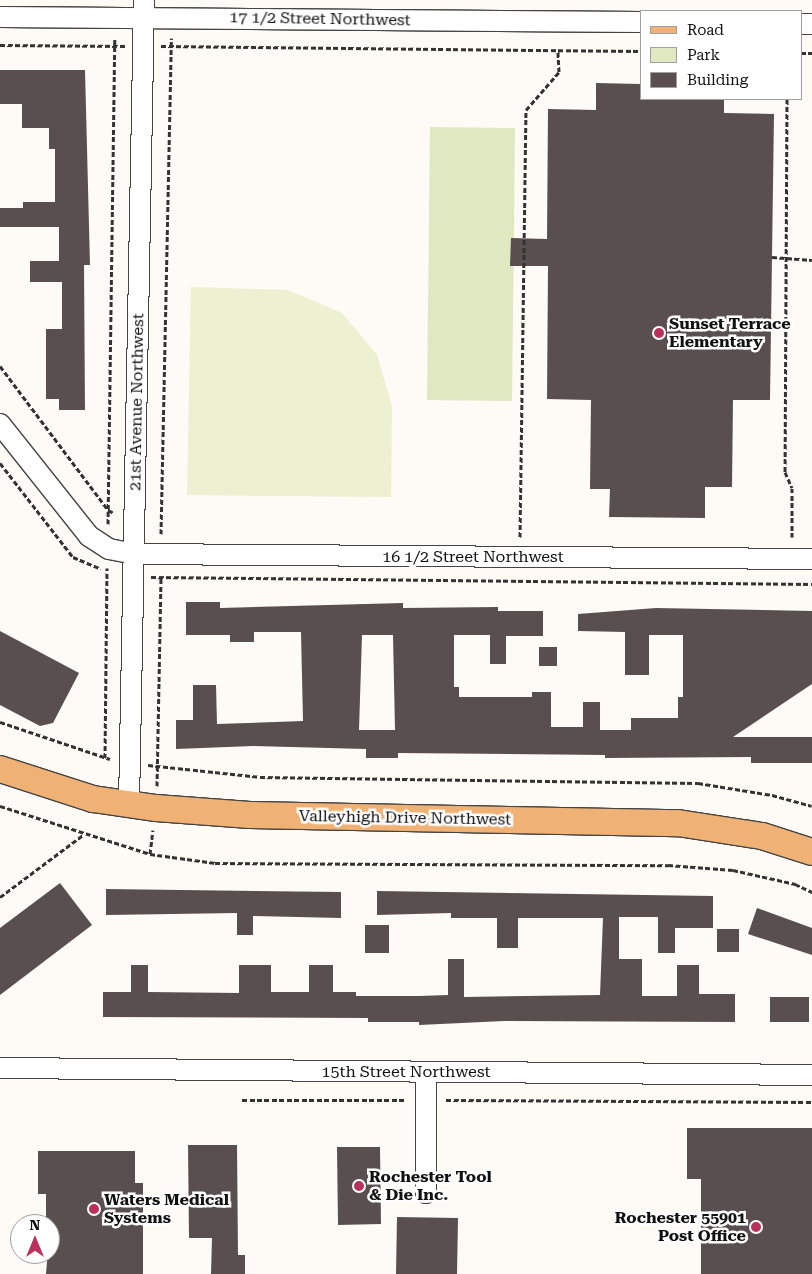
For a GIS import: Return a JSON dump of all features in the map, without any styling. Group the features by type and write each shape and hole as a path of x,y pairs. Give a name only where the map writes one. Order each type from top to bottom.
{"main road":[{"name":"Valleyhigh Drive Northwest","path":"0,769 93,799 129,805 250,815 678,824 762,836 812,852"}],"street":[{"name":"17 1/2 Street Northwest","path":"0,17 144,9 640,22"},
{"name":"21st Avenue Northwest","path":"129,805 144,9"},
{"name":"16 1/2 Street Northwest","path":"0,424 89,536 109,549 134,554 812,559"},
{"name":"15th Street Northwest","path":"0,1068 812,1075"},
{"path":"426,1072 426,1193"}],"path":[{"path":"0,45 115,45 108,510 0,366"},
{"path":"161,536 170,47 640,51"},
{"path":"520,557 526,110 559,72 558,50"},
{"path":"787,100 788,259 785,472 792,488 792,537"},
{"path":"772,257 812,260"},
{"path":"0,463 73,557 107,571 106,758 0,722"},
{"path":"812,584 161,578 159,766 260,777 698,783 772,795 812,806"},
{"path":"0,806 84,835 150,854 215,863 668,865 733,870 795,884 812,892"},
{"path":"0,897 84,835"},
{"path":"242,1100 812,1102"}],"green space":[{"path":"430,127 515,128 512,401 427,400"},
{"path":"191,287 288,290 342,313 377,355 392,406 391,497 187,495"}],"building":[{"path":"0,70 85,70 90,265 84,265 85,410 59,410 59,399 46,399 46,329 62,329 62,282 30,282 30,261 59,261 59,227 0,227 0,208 23,208 23,202 55,202 55,149 49,149 49,128 22,128 22,104 0,104"},
{"name":"Sunset Terrace Elementary","path":"596,83 640,84 640,100 724,100 724,113 774,114 770,400 733,400 732,487 705,487 705,518 609,517 610,489 590,489 591,400 547,399 548,266 510,266 511,238 547,239 548,109 596,110"},
{"path":"186,602 220,602 220,608 403,603 403,608 498,607 498,611 543,611 543,636 506,636 506,664 490,664 490,635 454,635 454,687 459,687 459,697 532,697 532,692 551,692 551,727 583,727 583,702 600,702 600,730 631,730 631,718 678,718 678,697 683,697 683,635 649,635 649,675 625,675 625,632 578,631 578,614 656,608 812,611 812,684 733,737 812,737 812,763 751,763 751,757 605,758 605,755 398,753 398,758 366,758 366,749 253,746 176,749 176,720 193,720 193,685 216,685 217,724 303,721 301,632 254,632 254,642 230,642 230,635 186,635","holes":["362,635 393,635 395,730 359,730"]},
{"path":"0,631 79,673 53,723 40,726 0,705"},
{"path":"539,647 557,647 557,666 539,666"},
{"path":"60,883 92,925 0,995 0,928"},
{"path":"106,889 341,892 341,918 253,916 253,935 237,935 237,913 106,915"},
{"path":"377,891 713,896 713,928 675,928 675,953 658,953 658,917 619,917 619,959 642,959 642,996 677,996 677,965 699,965 699,994 735,994 735,1022 504,1021 419,1025 419,1022 368,1022 368,1018 103,1017 103,992 131,992 131,965 148,965 148,992 239,993 239,965 271,965 271,992 309,992 309,965 333,965 333,992 356,992 356,996 419,996 448,995 448,959 464,959 464,997 600,995 603,918 518,918 518,948 497,948 497,918 451,918 451,913 377,915"},
{"path":"757,908 812,928 812,955 748,934"},
{"path":"365,925 389,925 389,953 365,953"},
{"path":"717,929 739,929 739,952 717,952"},
{"path":"770,997 809,997 809,1022 770,1022"},
{"name":"Rochester 55901 Post Office","path":"687,1128 812,1128 812,1274 701,1274 701,1179 687,1179"},
{"path":"188,1145 237,1145 238,1255 245,1255 245,1274 211,1274 212,1238 189,1238"},
{"name":"Rochester Tool & Die Inc.","path":"337,1147 380,1147 381,1224 338,1225"},
{"name":"Waters Medical Systems","path":"38,1151 135,1151 135,1183 143,1183 143,1274 46,1274 47,1264 60,1264 60,1214 46,1214 46,1194 38,1194"},
{"path":"397,1217 458,1218 457,1274 396,1274"}],"place":[{"name":"Sunset Terrace Elementary","path":"659,333"},
{"name":"Rochester Tool & Die Inc.","path":"359,1186"},
{"name":"Waters Medical Systems","path":"94,1209"},
{"name":"Rochester 55901 Post Office","path":"756,1227"}]}
